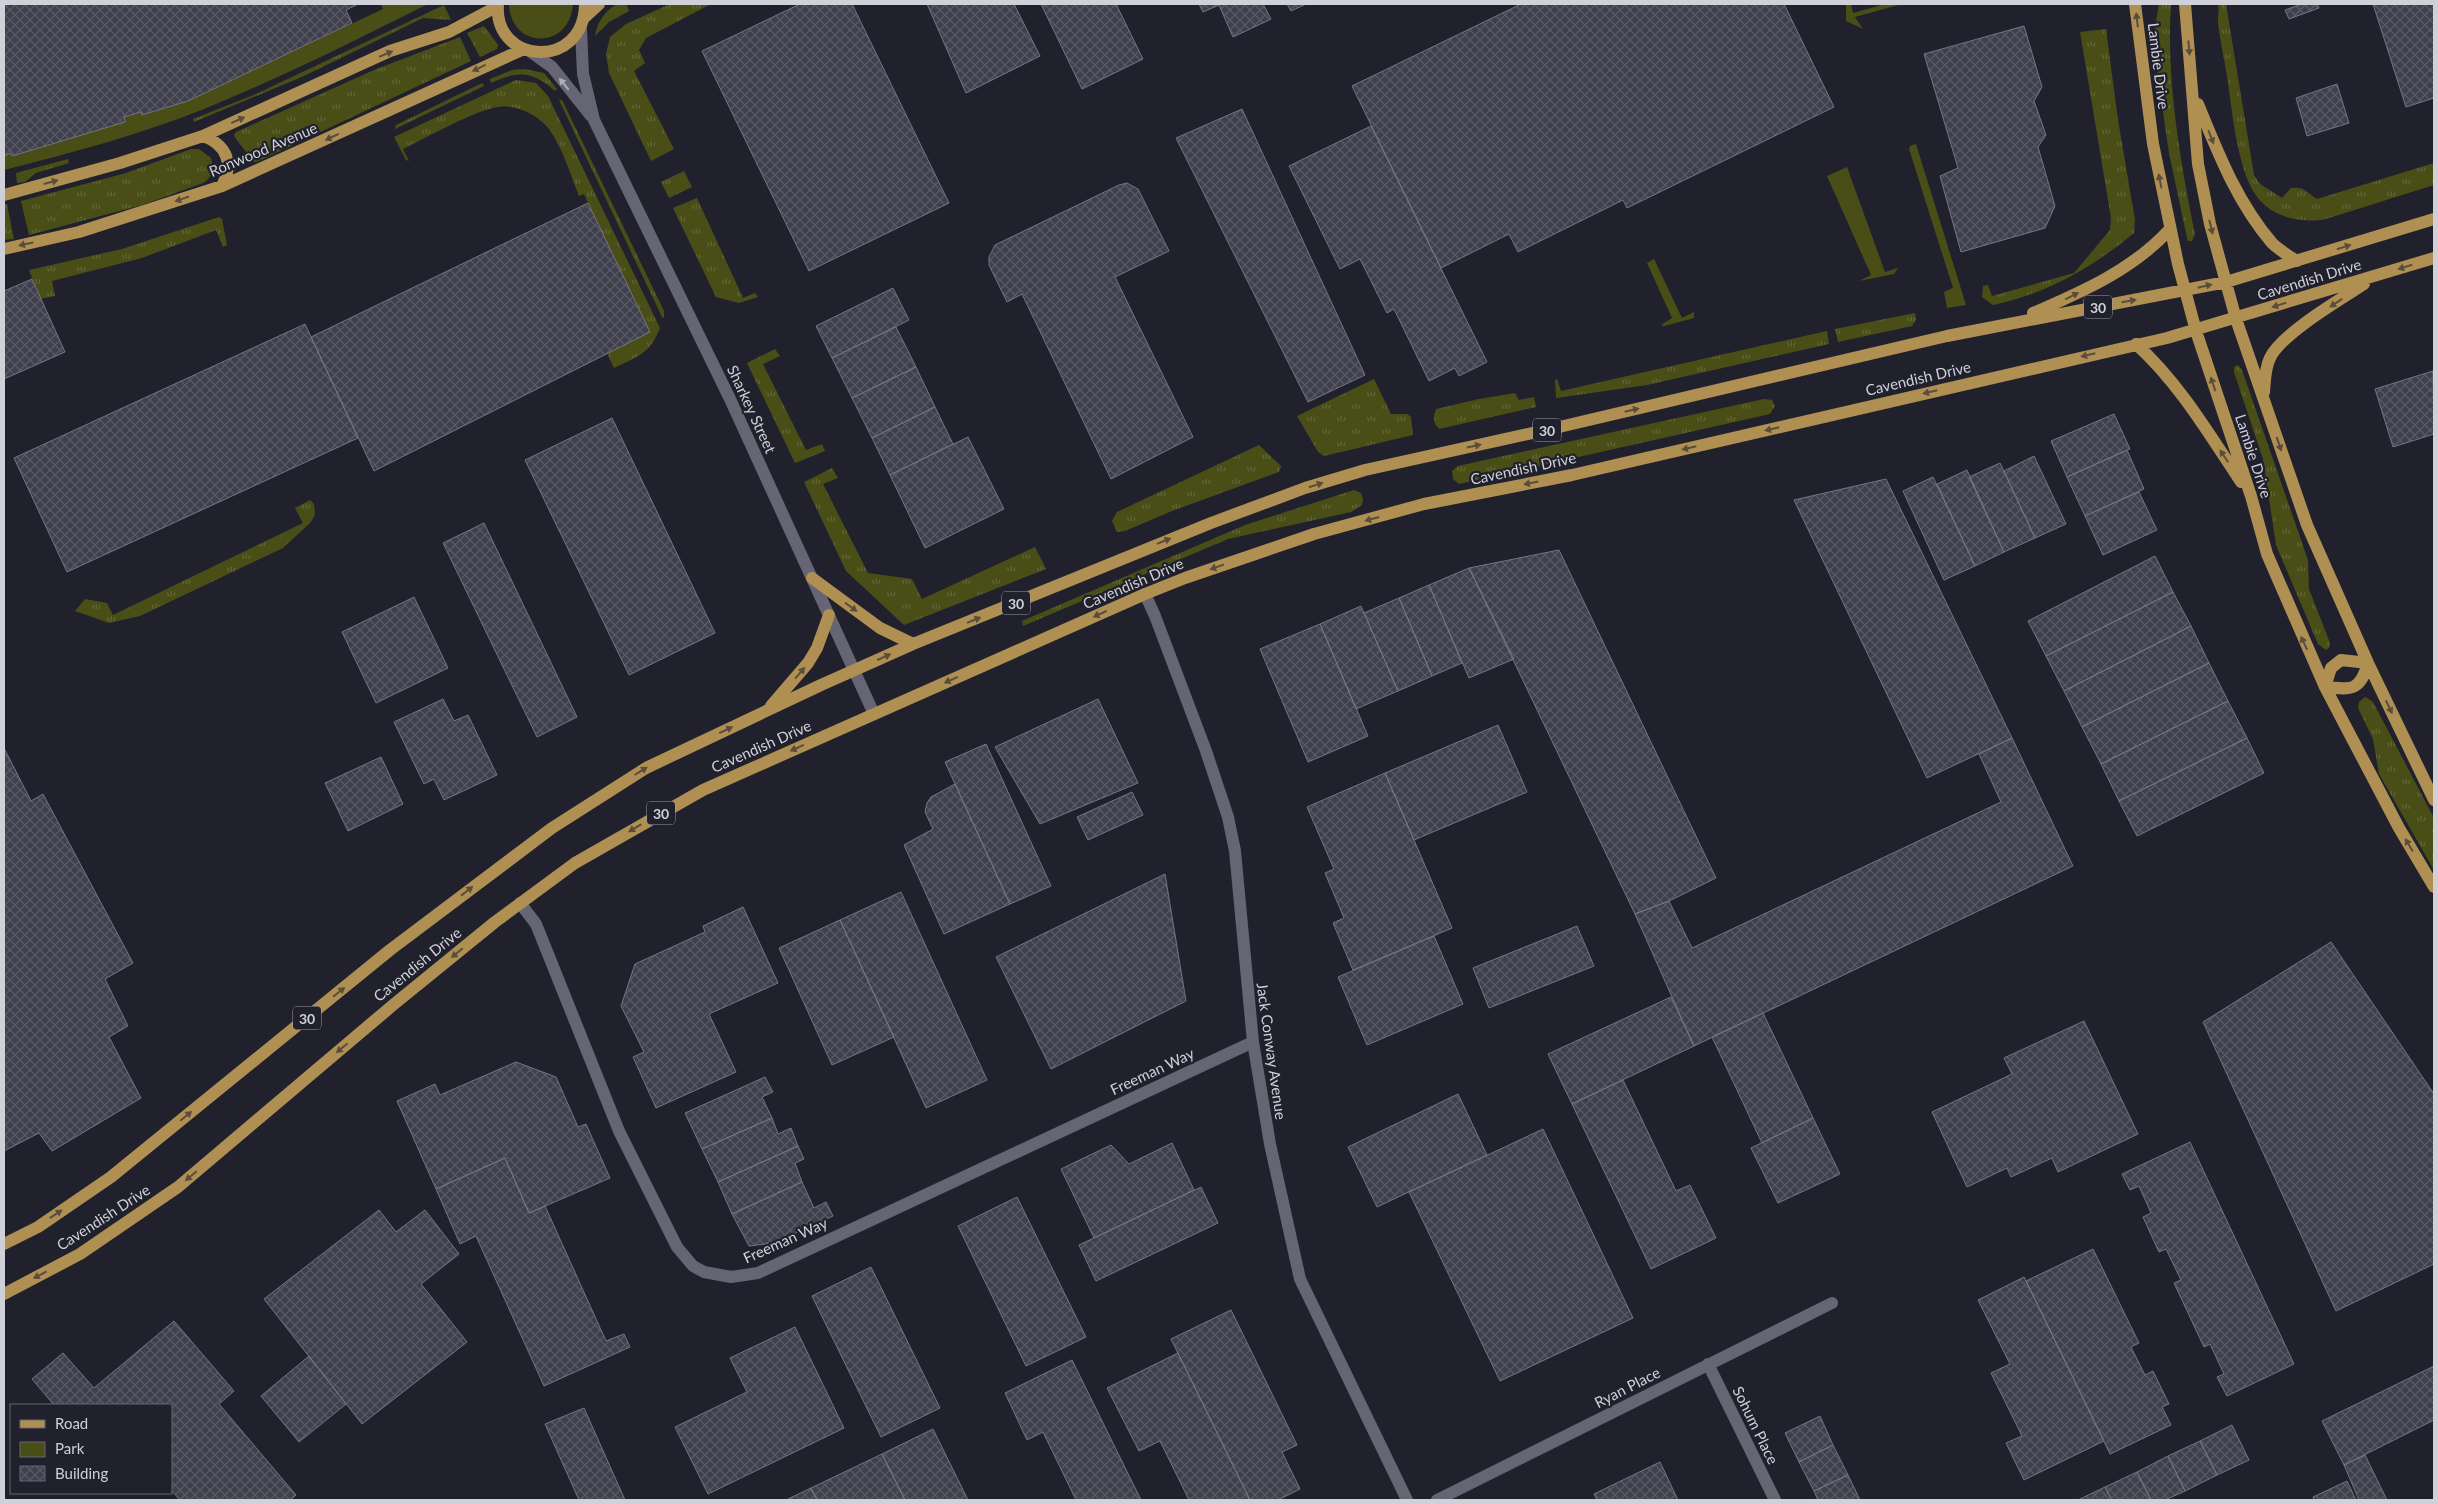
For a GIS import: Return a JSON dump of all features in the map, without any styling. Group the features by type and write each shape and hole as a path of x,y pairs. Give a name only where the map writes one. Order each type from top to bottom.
{"main road":[{"path":"584,16 599,4"},
{"name":"Lambie Drive","path":"2135,4 2153,144 2184,291 2251,496 2267,554 2325,687 2399,828 2434,887"},
{"name":"Lambie Drive","path":"2185,4 2194,92 2198,164 2210,224 2236,319 2307,525 2368,663 2434,800"},
{"path":"4,195 120,163 203,136 390,52 449,32 498,5 499,19 504,32 513,42 528,50"},
{"name":"Ronwood Avenue","path":"4,248 88,230 222,186 528,50 546,52 560,49 572,41 584,16"},
{"path":"2194,92 2223,167 2236,192 2273,244 2297,261"},
{"path":"203,136 214,140 228,160 229,168 222,186"},
{"name":"Cavendish Drive","path":"4,1244 38,1227 111,1177 390,950 552,828 646,768 913,644 1211,523 1305,488 1365,470 2012,322 2226,282 2434,219"},
{"path":"2012,322 2072,296 2131,263 2151,249 2170,229"},
{"name":"Cavendish Drive","path":"4,1294 80,1254 178,1187 393,1005 520,903 575,863 703,790 1145,594 1185,578 1314,534 1424,504 1572,475 2196,331 2434,258"},
{"path":"2264,398 2265,372 2273,353 2322,312 2376,276"},
{"path":"2136,344 2156,362 2176,387 2251,496"},
{"path":"812,578 880,628 913,644"},
{"path":"768,710 808,663 817,648 829,615"},
{"path":"2341,660 2368,663 2364,676 2355,687 2348,689 2325,687 2332,668 2341,660"}],"street":[{"name":"Sharkey Street","path":"584,16 583,74 594,120"},
{"name":"Sharkey Street","path":"528,50 552,67 594,120 730,399 874,714"},
{"name":"Jack Conway Avenue","path":"1145,594 1155,616 1226,808 1235,851 1253,1042 1270,1144 1300,1279 1407,1500"},
{"name":"Freeman Way","path":"520,903 536,924 619,1131 677,1247 693,1266 718,1276 731,1277 758,1273 1253,1042"},
{"name":"Ryan Place","path":"1437,1500 1832,1303"},
{"name":"Sohum Place","path":"1708,1364 1774,1500"}],"green space":[{"path":"381,4 428,4 289,72 204,109 130,135 4,170 4,156 11,153 12,156 124,117 141,112 143,115 188,101 383,9"},
{"path":"509,4 573,4 569,19 562,30 552,36 541,38 529,36 519,30 512,19"},
{"path":"617,4 626,4 629,11 609,22 595,36 602,17"},
{"path":"670,4 711,4 646,38 639,50 645,63 634,71 674,149 651,161 609,73 606,54 610,37 626,24"},
{"path":"1846,4 1851,4 1853,13 1885,4 1902,4 1855,17 1863,29 1846,21"},
{"path":"2159,4 2171,4 2172,90 2179,149 2195,234 2192,241 2188,241 2187,238 2169,153 2154,50 2153,39"},
{"path":"2218,4 2226,4 2254,175 2260,184 2282,198 2291,188 2296,188 2303,189 2317,199 2434,163 2434,185 2326,219 2316,220 2287,217 2277,213 2261,202 2249,183 2240,154 2218,23"},
{"path":"444,5 451,20 423,18 304,76 194,122 193,119 256,94"},
{"path":"484,26 498,45 497,49 480,57 467,33"},
{"path":"2106,29 2118,120 2135,220 2134,233 2102,257 2068,278 2031,294 1993,305 1982,297 1983,286 1988,285 1992,296 2074,273 2110,230 2111,218 2080,32"},
{"path":"460,37 471,61 261,160 251,161 234,135 236,132 374,70"},
{"path":"524,69 544,73 557,89 555,91 539,79 524,75 509,76 491,83 490,79 512,70"},
{"path":"516,80 536,83 548,96 660,328 652,344 642,354 614,368 607,353 649,332 584,194 579,196 566,161 549,129 539,119 520,109 498,107 488,109 403,149 409,161 406,160 394,137"},
{"path":"482,83 484,86 395,129 396,125"},
{"path":"559,100 562,100 565,106 664,311 664,318 662,317"},
{"path":"1916,144 1966,305 1947,308 1944,292 1953,288 1909,149 1910,146"},
{"path":"191,149 199,149 211,158 212,172 203,183 142,205 29,235 21,201 126,173"},
{"path":"68,159 69,163 36,173 25,182 17,183 16,173"},
{"path":"1847,167 1885,272 1898,268 1894,274 1859,281 1871,275 1827,176"},
{"path":"684,171 692,187 669,198 661,182"},
{"path":"697,198 743,298 755,293 758,297 739,303 716,297 673,208"},
{"path":"7,204 14,239 4,240 4,205"},
{"path":"219,217 222,219 227,245 223,247 216,230 142,258 52,281 55,296 40,299 29,270 122,249"},
{"path":"1654,259 1682,318 1694,312 1694,318 1664,326 1661,325 1672,318 1647,263"},
{"path":"1915,313 1916,320 1912,326 1838,342 1835,329"},
{"path":"1827,331 1829,344 1647,385 1556,398 1555,380 1557,379 1561,391"},
{"path":"775,349 780,356 763,364 806,450 822,444 825,451 795,463 747,363"},
{"path":"2238,365 2242,370 2308,560 2309,589 2330,643 2329,648 2326,650 2318,644 2276,545 2263,459 2234,372 2234,367"},
{"path":"1374,379 1391,414 1407,414 1411,417 1413,435 1324,456 1318,452 1297,416"},
{"path":"1515,393 1519,400 1534,397 1536,407 1439,429 1435,422 1436,409"},
{"path":"1764,399 1772,400 1775,406 1770,414 1459,484 1453,479 1452,471 1458,466"},
{"path":"1259,445 1281,466 1279,472 1172,511 1125,531 1117,532 1112,521 1117,512"},
{"path":"832,468 838,478 823,484 868,573 912,579 922,599 1035,547 1046,569 904,625 846,571 804,482"},
{"path":"1354,490 1361,493 1363,499 1362,505 1351,512 1228,539 1023,626 1022,621 1245,525"},
{"path":"310,500 314,504 315,515 310,523 283,548 140,616 109,623 75,611 85,599 107,603 113,615 303,523 295,508"},
{"path":"2365,697 2373,702 2434,818 2434,870 2379,774 2373,739 2358,708 2359,702"}],"building":[{"path":"4,4 358,4 346,10 352,23 188,101 142,115 141,112 124,117 125,122 12,156 11,153 4,156"},
{"path":"800,4 852,4 949,203 809,271 702,51"},
{"path":"927,4 1014,4 1040,56 966,93"},
{"path":"1041,4 1116,4 1143,59 1082,89"},
{"path":"1199,4 1263,4 1271,19 1233,37 1219,5 1203,12"},
{"path":"1287,4 1306,4 1291,11"},
{"path":"1521,4 1784,4 1834,107 1627,208 1623,200 1518,252 1509,234 1441,268 1352,86"},
{"path":"2302,4 2317,4 2319,8 2289,19 2285,10"},
{"path":"2373,4 2434,4 2434,98 2406,107"},
{"path":"2024,26 2042,87 2034,101 2046,135 2038,147 2055,206 2045,228 1961,252 1940,176 1958,168 1924,54"},
{"path":"2337,84 2349,123 2307,136 2296,98"},
{"path":"1242,109 1365,375 1308,402 1176,138"},
{"path":"1371,126 1487,362 1459,376 1455,368 1429,381 1394,309 1387,313 1360,259 1340,269 1289,166"},
{"path":"1127,183 1138,189 1169,251 1115,277 1193,437 1111,479 1022,294 1007,302 989,265 989,257 995,245 1119,185"},
{"path":"588,203 650,332 374,471 311,337"},
{"path":"32,279 65,352 4,379 4,291"},
{"path":"893,288 909,320 832,358 816,326"},
{"path":"305,324 358,438 67,572 14,458"},
{"path":"896,327 916,367 852,398 832,358"},
{"path":"916,367 935,407 872,438 852,398"},
{"path":"2433,371 2434,434 2393,447 2375,389"},
{"path":"935,407 953,444 890,475 872,438"},
{"path":"2114,414 2130,449 2067,477 2051,441"},
{"path":"612,418 715,633 629,675 525,460"},
{"path":"968,437 1004,509 925,548 890,475"},
{"path":"2127,450 2144,489 2085,516 2067,477"},
{"path":"2034,456 2066,524 2035,538 2004,471"},
{"path":"2000,463 2035,538 2004,552 1969,477"},
{"path":"1967,470 2004,552 1975,566 1937,484"},
{"path":"1933,477 1975,566 1944,580 1903,491"},
{"path":"1886,479 2012,738 1927,778 1794,500"},
{"path":"2139,492 2157,530 2103,555 2085,516"},
{"path":"484,523 577,717 537,737 443,543"},
{"path":"1559,550 1716,878 1669,901 1635,914 1469,568"},
{"path":"2155,556 2173,592 2046,656 2028,621"},
{"path":"1469,568 1514,659 1469,678 1429,585"},
{"path":"1429,585 1462,663 1432,676 1399,598"},
{"path":"2173,592 2191,626 2064,691 2046,656"},
{"path":"414,597 448,668 376,703 342,632"},
{"path":"1399,598 1432,676 1398,691 1364,613"},
{"path":"1361,606 1398,691 1356,709 1320,624"},
{"path":"1320,624 1368,736 1308,762 1260,649"},
{"path":"2191,626 2209,663 2082,727 2064,691"},
{"path":"2209,663 2228,701 2101,764 2082,727"},
{"path":"443,699 454,721 468,715 497,775 444,800 434,779 424,784 394,722"},
{"path":"1098,699 1138,783 1040,824 995,747"},
{"path":"2228,701 2247,738 2119,801 2101,764"},
{"path":"1498,725 1527,792 1414,840 1385,773"},
{"path":"2012,738 2073,866 1694,1046 1635,914 1669,901 1692,948 2001,802 1979,754"},
{"path":"2247,738 2264,773 2137,836 2119,801"},
{"path":"986,744 1051,886 1010,904 945,762"},
{"path":"4,748 31,801 43,794 133,963 105,979 128,1026 109,1037 141,1098 52,1151 39,1133 4,1151"},
{"path":"381,757 403,804 348,831 325,783"},
{"path":"1385,773 1452,928 1353,970 1333,923 1344,918 1325,873 1334,869 1307,807"},
{"path":"955,784 1010,904 944,934 904,845 933,829 925,812 927,803 931,797"},
{"path":"1132,792 1143,815 1088,840 1077,817"},
{"path":"1165,874 1186,1001 1051,1069 996,957"},
{"path":"901,892 987,1080 926,1108 840,920"},
{"path":"743,907 778,983 709,1014 736,1072 656,1108 633,1057 644,1052 621,1006 635,964 705,932 703,926"},
{"path":"840,920 894,1037 832,1065 779,948"},
{"path":"1577,926 1594,966 1489,1008 1473,968"},
{"path":"1434,936 1463,1004 1367,1045 1338,977"},
{"path":"2331,942 2434,1094 2434,1264 2336,1311 2203,1022"},
{"path":"1671,997 1694,1046 1572,1104 1548,1054"},
{"path":"1763,1013 1813,1118 1762,1143 1712,1037"},
{"path":"2084,1021 2138,1134 2058,1172 2052,1158 2011,1177 2007,1168 1967,1187 1932,1112 2012,1074 2004,1058"},
{"path":"516,1062 556,1077 578,1127 586,1124 610,1178 529,1213 505,1158 436,1189 397,1101 435,1084 440,1095"},
{"path":"765,1077 773,1092 762,1097 772,1118 702,1149 685,1113"},
{"path":"1623,1080 1676,1191 1690,1185 1716,1238 1651,1269 1572,1104"},
{"path":"1458,1094 1487,1155 1377,1207 1348,1147"},
{"path":"772,1118 778,1134 791,1128 798,1146 718,1182 702,1149"},
{"path":"1813,1118 1840,1174 1778,1203 1751,1148"},
{"path":"1543,1129 1633,1318 1500,1381 1409,1192"},
{"path":"2190,1142 2294,1364 2227,1396 2217,1377 2224,1374 2210,1344 2204,1347 2174,1283 2181,1280 2166,1249 2159,1252 2143,1217 2151,1213 2139,1186 2130,1190 2122,1174"},
{"path":"1172,1143 1194,1190 1094,1238 1061,1169 1111,1145 1129,1164"},
{"path":"798,1146 804,1159 795,1163 802,1182 732,1214 718,1182"},
{"path":"505,1158 529,1213 545,1206 606,1341 624,1334 630,1347 544,1386 476,1236 460,1244 436,1189"},
{"path":"802,1182 814,1208 826,1202 833,1216 774,1243 749,1246 732,1214"},
{"path":"1201,1187 1218,1223 1096,1281 1079,1245"},
{"path":"1017,1197 1086,1337 1026,1366 958,1226"},
{"path":"379,1210 396,1232 425,1210 459,1254 421,1284 467,1342 362,1424 264,1299"},
{"path":"2093,1249 2139,1343 2131,1347 2145,1375 2153,1371 2169,1404 2162,1407 2171,1425 2110,1454 2026,1281"},
{"path":"871,1267 940,1408 881,1437 812,1296"},
{"path":"2024,1277 2104,1441 2024,1480 2006,1443 2022,1436 1991,1373 2010,1364 1978,1300"},
{"path":"1231,1310 1297,1445 1282,1452 1300,1489 1278,1500 1250,1500 1171,1339"},
{"path":"174,1321 234,1391 219,1404 296,1495 290,1500 180,1500 172,1491 172,1404 53,1404 32,1379 63,1353 94,1388"},
{"path":"795,1327 844,1428 708,1494 675,1427 747,1392 730,1358"},
{"path":"1178,1353 1250,1500 1189,1500 1160,1441 1139,1451 1107,1388"},
{"path":"309,1356 346,1404 299,1442 261,1396"},
{"path":"1072,1360 1141,1500 1076,1500 1043,1432 1027,1440 1005,1393"},
{"path":"2434,1366 2434,1420 2344,1465 2322,1421"},
{"path":"584,1408 625,1500 579,1500 545,1424"},
{"path":"1820,1416 1833,1445 1799,1462 1785,1433"},
{"path":"2232,1425 2249,1460 2217,1475 2200,1441"},
{"path":"933,1429 968,1500 905,1500 882,1454"},
{"path":"2200,1441 2217,1475 2185,1491 2168,1456"},
{"path":"1833,1445 1848,1475 1814,1491 1799,1462"},
{"path":"882,1454 905,1500 817,1500 811,1488"},
{"path":"2365,1455 2387,1500 2359,1500 2344,1465"},
{"path":"2168,1456 2185,1491 2165,1500 2151,1500 2137,1472"},
{"path":"1660,1462 1678,1500 1597,1500 1594,1494"},
{"path":"2137,1472 2151,1500 2112,1500 2105,1487"},
{"path":"1848,1475 1860,1500 1818,1500 1814,1491"},
{"path":"2347,1481 2356,1500 2314,1500 2313,1497"},
{"path":"2105,1487 2112,1500 2078,1500"},
{"path":"811,1488 817,1500 786,1500"}]}
